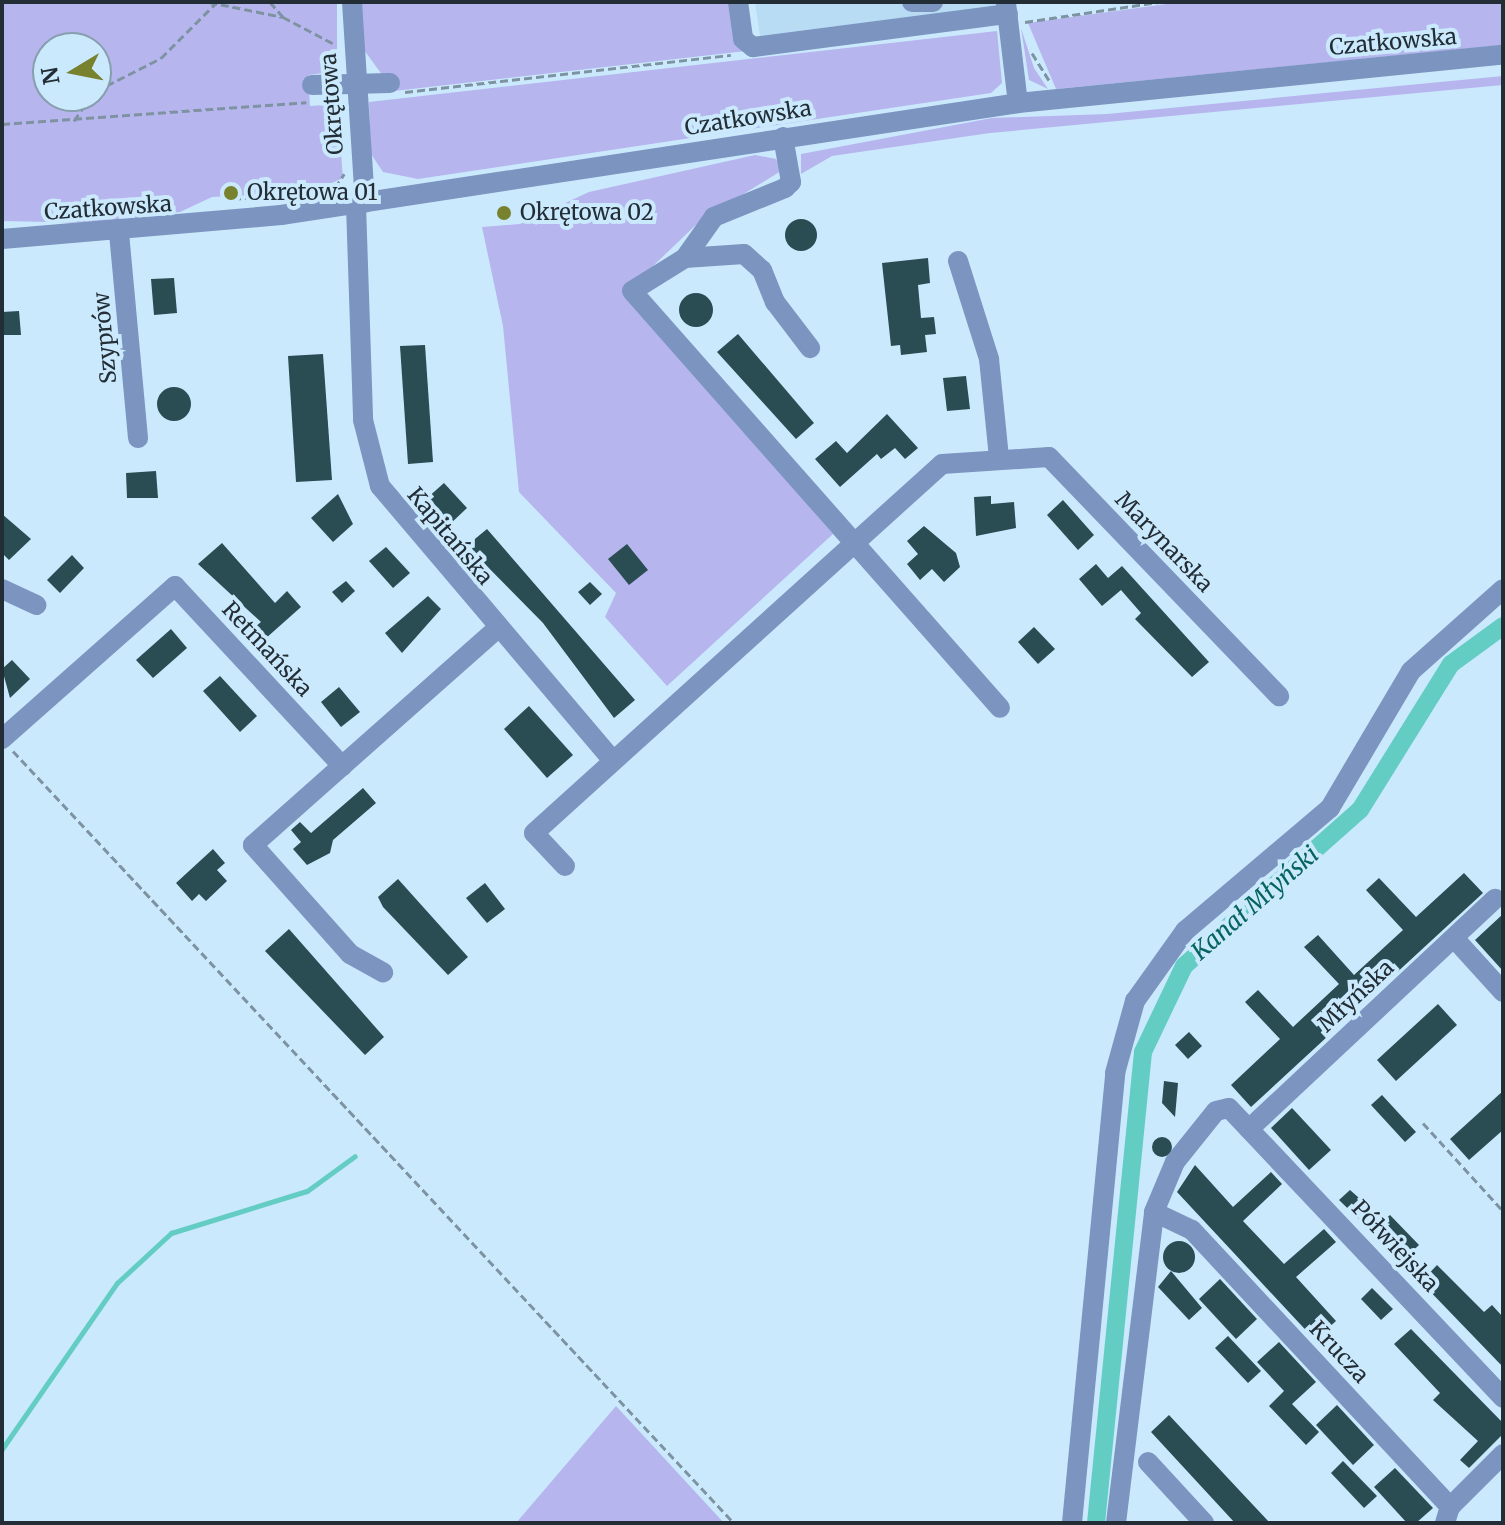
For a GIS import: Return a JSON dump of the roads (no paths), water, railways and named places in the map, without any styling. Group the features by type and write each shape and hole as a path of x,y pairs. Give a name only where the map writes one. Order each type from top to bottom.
{"street":[{"name":"Okrętowa","path":"352,2 352,84 360,204"},
{"path":"738,2 743,39 753,47 1012,15 1018,103"},
{"path":"912,2 933,2"},
{"name":"Czatkowska","path":"2,239 119,233 360,204 1018,103 1503,55"},
{"path":"311,94 352,84 393,88"},
{"path":"783,137 791,182 714,217 685,258 632,291 1000,708"},
{"name":"Kapitańska","path":"360,204 363,420 372,469 397,514 610,757"},
{"name":"Szyprów","path":"119,233 138,438"},
{"path":"685,258 744,254 762,270 775,302 810,348"},
{"path":"958,261 989,359 999,458"},
{"name":"Marynarska","path":"852,540 942,464 1049,457 1279,696"},
{"path":"565,866 534,833 610,757 852,540"},
{"name":"Retmańska","path":"3,740 175,586 342,766"},
{"path":"2,589 36,605"},
{"path":"1072,1523 1115,1073 1135,1001 1185,931 1330,808 1411,671 1503,589"},
{"path":"383,972 350,954 253,845 497,629"},
{"name":"Młyńska","path":"1249,1129 1495,899"},
{"path":"1454,938 1503,992"},
{"name":"Półwiejska","path":"1154,1212 1175,1162 1216,1111 1229,1108 1503,1398"},
{"path":"1116,1523 1154,1212"},
{"name":"Krucza","path":"1154,1212 1192,1230 1447,1515"},
{"path":"1447,1515 1503,1454"},
{"path":"1148,1462 1204,1523"}],"waterway":[{"name":"Kanał Młyński","path":"1096,1523 1143,1052 1184,966 1360,810 1451,664 1503,626"},
{"path":"2,1449 117,1283 171,1233 307,1191 355,1156"}],"place":[{"name":"Okrętowa 01","path":"231,193"},
{"name":"Okrętowa 02","path":"504,213"}]}
